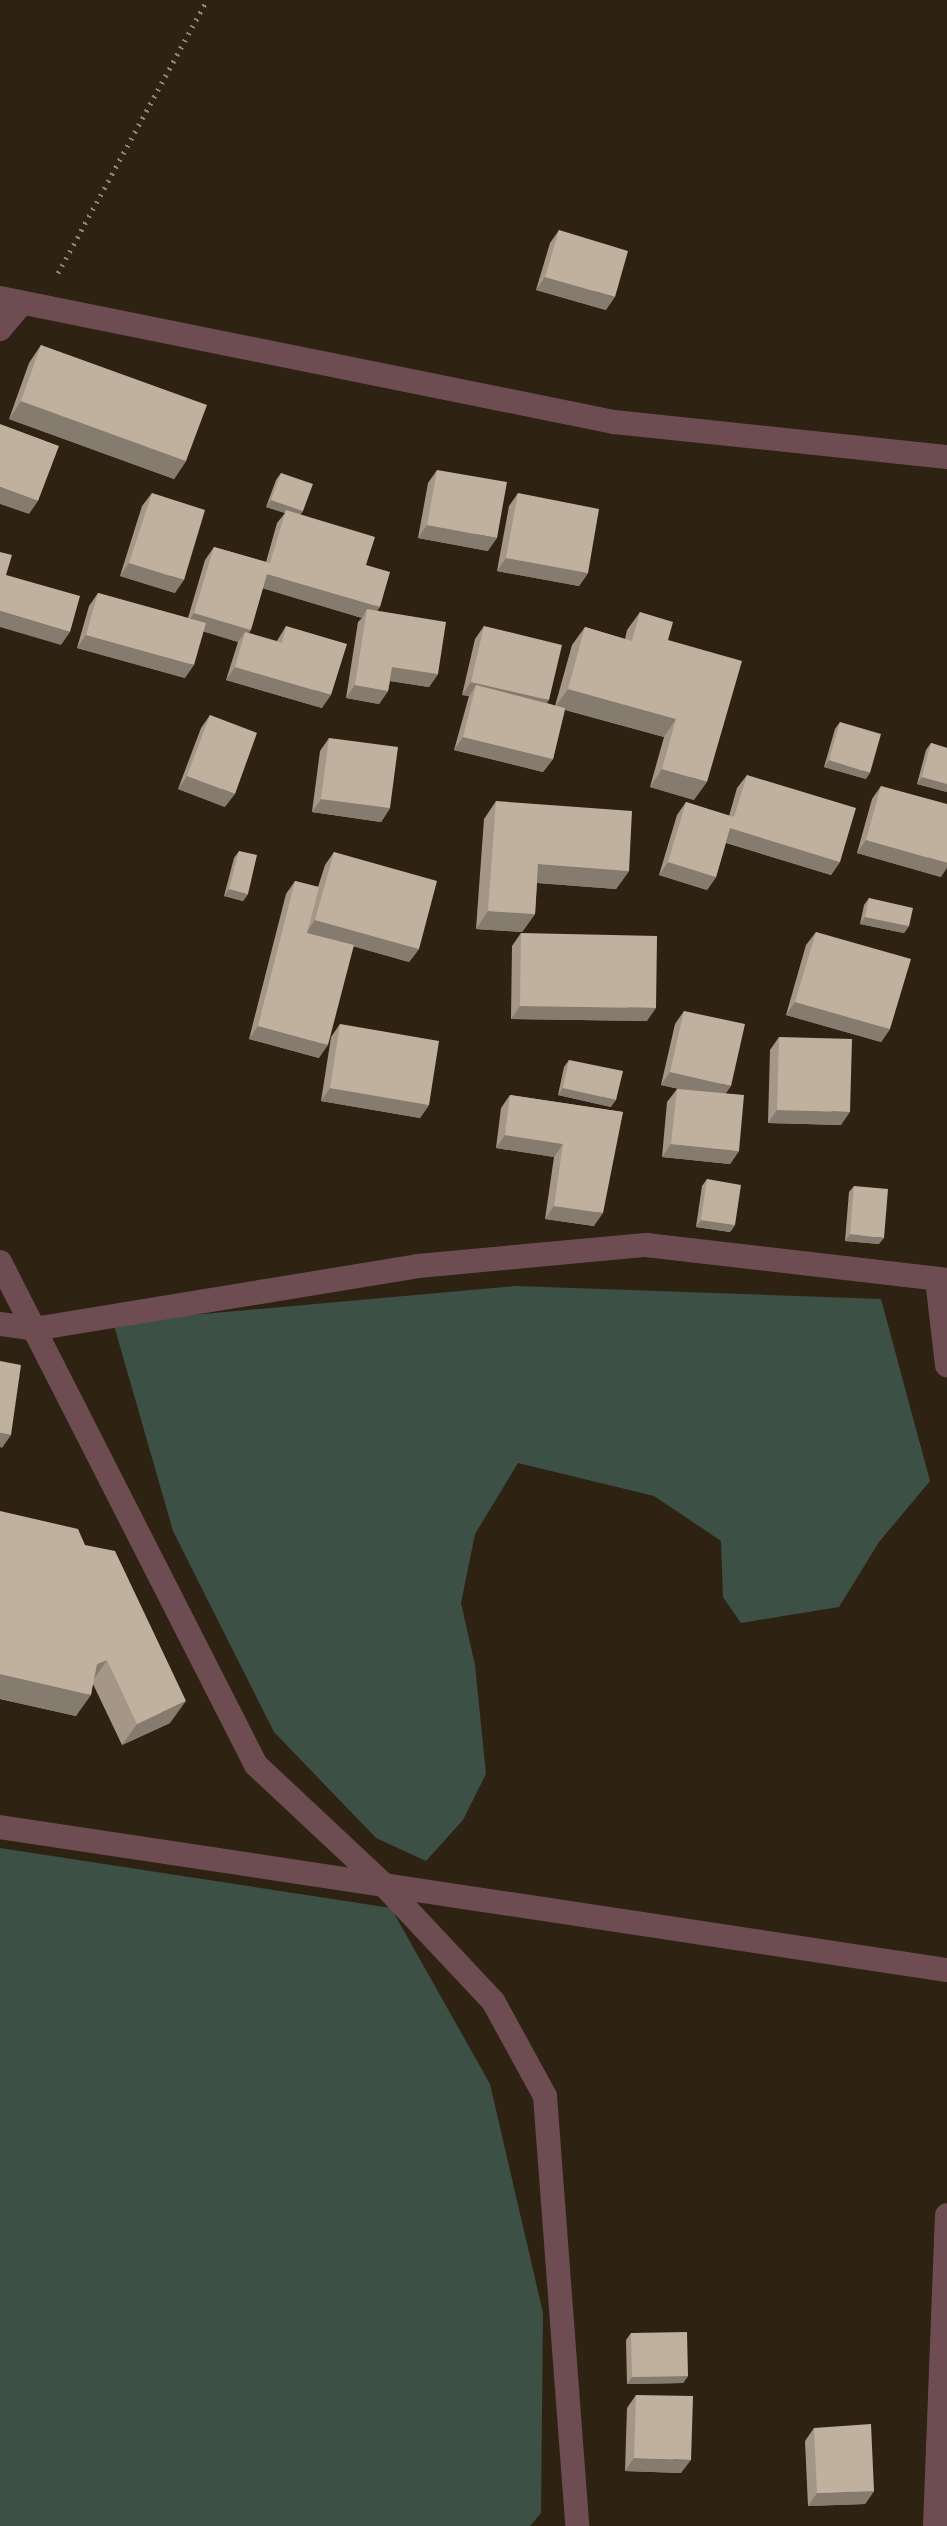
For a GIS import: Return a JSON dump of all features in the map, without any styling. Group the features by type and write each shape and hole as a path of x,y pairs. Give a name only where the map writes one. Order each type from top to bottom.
{"street":[{"path":"0,329 11,300 614,422 947,457"},
{"path":"0,1324 34,1329 418,1266 646,1245 942,1280 947,1365"},
{"path":"0,1262 256,1765 383,1884 493,2001 545,2096 577,2526"},
{"path":"0,1827 947,1970"},
{"path":"935,2526 947,2215"}],"path":[{"path":"11,300 60,272 207,0"}],"green space":[{"path":"516,1286 881,1299 930,1481 879,1542 839,1607 741,1623 723,1597 721,1541 654,1496 518,1463 475,1534 461,1603 475,1665 486,1774 463,1820 426,1861 376,1838 274,1732 173,1531 113,1322"},
{"path":"0,1848 391,1908 490,2084 543,2313 541,2513 530,2526 0,2526"}],"building":[{"path":"559,230 628,251 615,297 545,277"},
{"path":"41,345 207,405 186,461 21,401"},
{"path":"0,424 59,446 38,501 0,487"},
{"path":"437,470 507,482 497,538 427,525"},
{"path":"281,473 313,484 303,511 271,500"},
{"path":"152,493 205,510 184,580 129,563"},
{"path":"518,493 599,509 588,573 506,558"},
{"path":"286,510 375,537 366,565 390,572 380,607 267,574 251,630 194,613 214,547 270,563"},
{"path":"0,552 12,555 6,575 80,596 70,632 0,611"},
{"path":"98,593 206,623 194,665 86,635"},
{"path":"367,609 446,622 438,674 392,667 388,691 355,685"},
{"path":"640,612 673,622 668,640 742,661 707,782 662,769 676,719 568,689 585,627 632,641"},
{"path":"286,626 347,644 331,695 235,667 245,632 282,643"},
{"path":"484,626 562,645 549,700 471,682"},
{"path":"476,685 565,708 553,759 463,737"},
{"path":"210,715 257,733 235,794 187,776"},
{"path":"840,722 881,734 870,773 829,760"},
{"path":"329,738 398,747 390,808 321,799"},
{"path":"931,743 947,748 947,784 922,777"},
{"path":"747,775 856,808 840,862 730,828 716,877 668,862 686,802 734,817"},
{"path":"881,786 947,804 947,863 866,840"},
{"path":"496,801 632,811 629,871 538,864 535,914 488,911"},
{"path":"239,851 257,855 248,894 229,889"},
{"path":"334,852 437,881 419,949 315,920"},
{"path":"295,881 319,887 307,933 354,945 328,1045 258,1026"},
{"path":"869,898 913,908 909,926 865,917"},
{"path":"816,932 911,959 890,1029 795,1002"},
{"path":"521,933 657,936 656,1008 520,1006"},
{"path":"684,1011 745,1024 731,1086 670,1072"},
{"path":"340,1024 439,1041 429,1105 330,1088"},
{"path":"779,1037 852,1039 850,1112 777,1110"},
{"path":"569,1060 623,1071 616,1100 563,1088"},
{"path":"677,1089 744,1095 739,1151 671,1144"},
{"path":"510,1095 623,1112 603,1213 554,1206 563,1144 505,1135"},
{"path":"707,1179 741,1185 735,1225 701,1220"},
{"path":"854,1186 888,1189 884,1238 850,1234"},
{"path":"0,1361 21,1365 11,1435 0,1433"},
{"path":"0,1511 78,1529 85,1545 115,1551 186,1701 137,1724 107,1660 97,1664 91,1695 0,1674"},
{"path":"687,2332 688,2376 632,2377 631,2333"},
{"path":"636,2395 693,2396 691,2460 634,2458"},
{"path":"871,2424 874,2491 817,2493 814,2428"}]}
